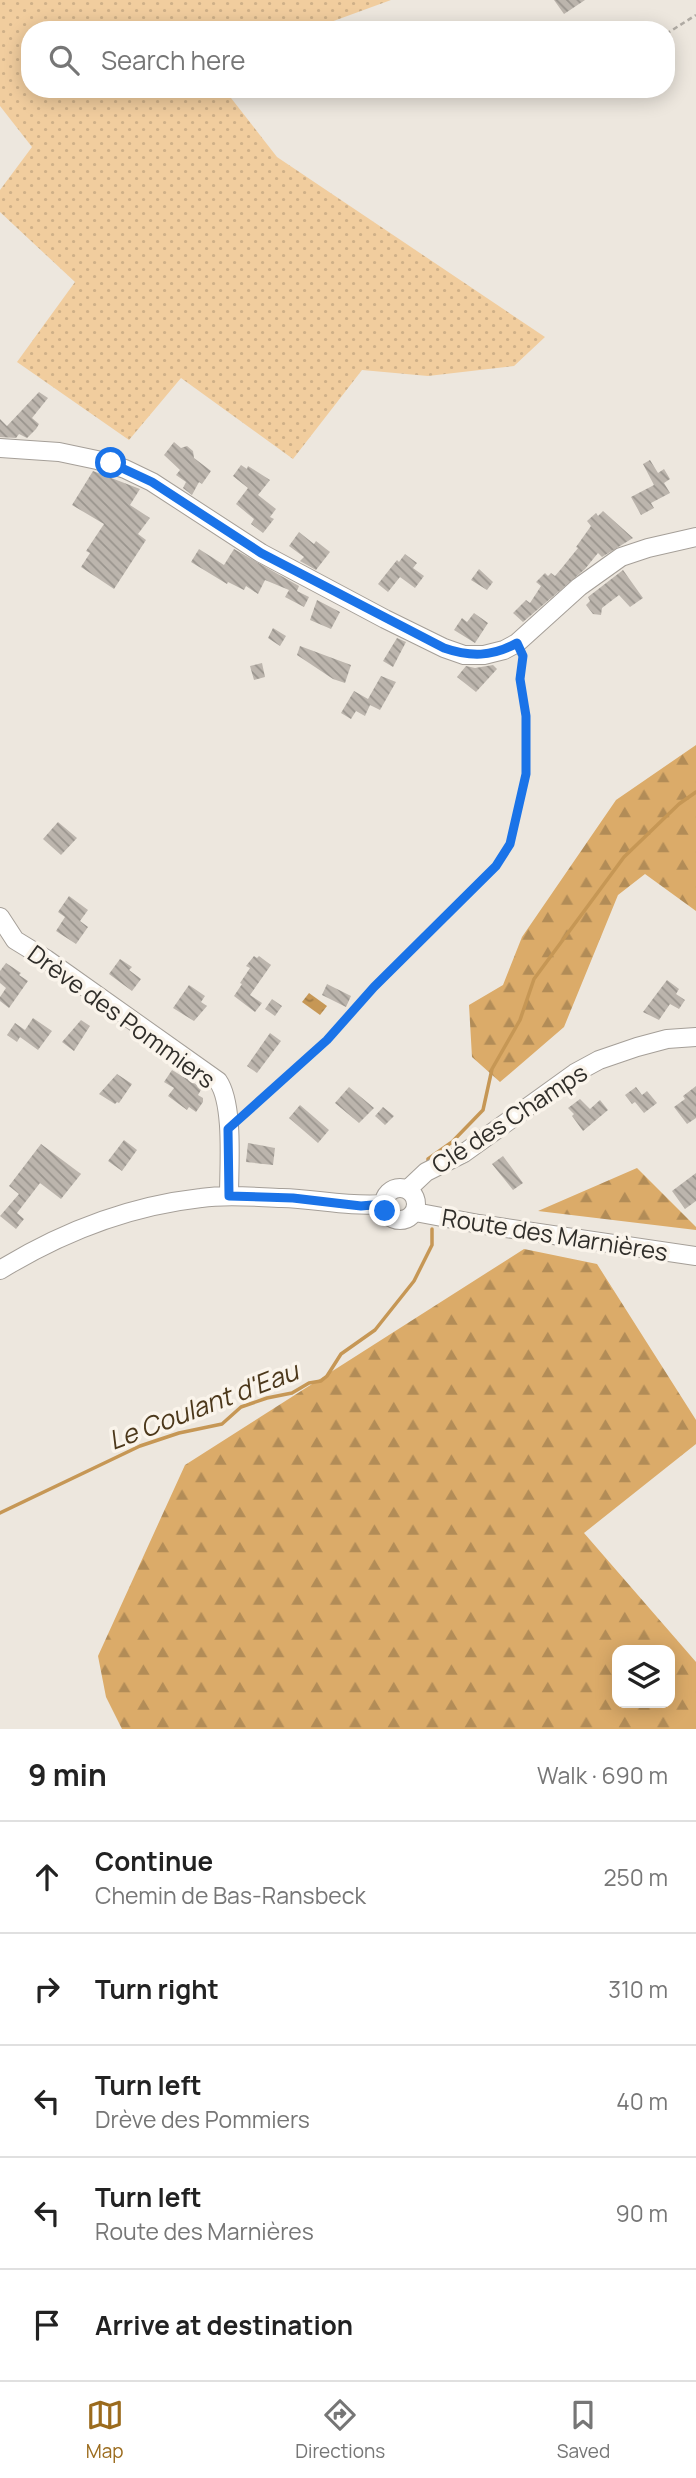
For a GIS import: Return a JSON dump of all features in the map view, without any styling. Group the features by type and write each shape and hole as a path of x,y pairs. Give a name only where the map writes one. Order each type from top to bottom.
{"street":[{"path":"0,448 59,452 125,469 152,482 261,553 444,648 464,655 484,655 504,650 517,643 579,587 621,557 696,537"},
{"path":"0,917 8,944"},
{"name":"Drève des Pommiers","path":"8,944 46,959 218,1081 226,1098 229,1196"},
{"name":"Clé des Champs","path":"408,1189 426,1172 464,1153 575,1073 599,1060 667,1039 696,1037"},
{"path":"383,1204 391,1189 408,1189"},
{"name":"Route des Marnières","path":"408,1189 416,1199 415,1212"},
{"name":"Route des Marnières","path":"0,1270 60,1237 131,1211 202,1198 229,1196 293,1198 361,1206 383,1204 385,1211 396,1220 403,1220 415,1212 696,1256"}],"path":[{"path":"675,28 696,15"},
{"path":"228,1129 327,1040 374,987 496,866 510,844 526,774 526,716 520,679 523,656 517,643"}],"shaded area":[{"path":"0,0 391,0 334,21 21,21 21,98 231,98 277,157 545,337 514,366 428,376 362,370 293,459 181,378 129,440 17,362 75,282 0,212 0,190 32,147 0,106"}],"green space":[{"path":"696,745 696,911 645,874 618,895 564,1027 500,1082 472,1057 469,1005 503,985 522,937 616,800"},
{"path":"637,1168 696,1230 538,1211"},
{"path":"524,1249 597,1264 696,1420 696,1444 584,1533 696,1662 696,1729 122,1729 106,1697 98,1656 185,1465"}],"water":[{"path":"309,993 327,1006 320,1015 302,1002"}],"building":[{"path":"554,0 585,0 564,14"},
{"path":"39,392 48,398 32,418 39,424 36,429 27,438 19,434 16,438 0,437 0,419 7,426"},
{"path":"174,442 181,448 187,446 193,451 194,458 211,471 202,484 199,482 192,495 183,488 186,482 176,475 180,470 164,455"},
{"path":"650,460 658,473 664,469 670,479 664,483 670,493 651,503 654,508 641,515 631,497 654,485 643,464"},
{"path":"241,465 247,469 248,466 270,480 258,495 276,509 270,517 274,519 263,533 251,524 254,519 236,504 248,488 233,476"},
{"path":"93,471 140,489 130,505 150,518 138,534 146,540 114,589 81,567 90,553 86,551 104,524 72,505"},
{"path":"603,511 633,538 602,557 598,553 585,569 523,622 513,613 526,600 530,603 541,586 536,582 545,573 555,576 578,548 576,547 591,526 587,521"},
{"path":"299,532 330,552 316,570 300,561 304,557 289,546"},
{"path":"199,549 224,565 234,549 299,586 297,591 309,597 304,607 285,597 289,590 265,580 258,594 246,586 244,590 228,582 227,584 191,562"},
{"path":"405,554 417,563 413,568 424,576 415,588 400,577 388,592 378,584"},
{"path":"479,569 493,582 487,590 471,580"},
{"path":"623,570 643,598 630,607 619,595 602,608 601,615 593,614 586,605 590,601 588,597"},
{"path":"317,600 340,612 331,629 310,620"},
{"path":"474,613 488,623 475,643 454,630 462,618 467,622"},
{"path":"273,628 286,636 280,646 268,638"},
{"path":"397,638 406,642 393,667 383,661"},
{"path":"300,646 351,665 345,683 333,679 297,655"},
{"path":"262,663 265,677 254,680 250,666"},
{"path":"493,665 497,669 476,692 457,677 466,666 475,668"},
{"path":"381,676 396,682 380,710 370,705 365,716 356,711 351,719 341,713 354,691 368,699"},
{"path":"58,822 77,838 61,855 43,839"},
{"path":"69,896 88,910 80,921 88,927 76,944 56,931 65,917 58,912"},
{"path":"254,956 259,956 271,965 250,995 262,1003 255,1012 234,996 250,968 246,966"},
{"path":"120,959 132,967 129,970 141,979 132,991 109,974"},
{"path":"6,963 28,981 9,1008 0,1001 6,988 0,983 0,971"},
{"path":"667,980 679,989 676,994 685,1000 679,1009 670,1004 659,1020 643,1012"},
{"path":"327,984 351,996 346,1007 322,995"},
{"path":"189,985 205,996 201,1002 207,1006 194,1021 173,1008"},
{"path":"272,999 282,1006 275,1016 265,1009"},
{"path":"33,1018 52,1031 38,1050 20,1037 17,1042 7,1035 15,1023 25,1030"},
{"path":"81,1020 90,1026 74,1051 62,1042"},
{"path":"270,1033 281,1041 257,1073 247,1066"},
{"path":"172,1070 202,1088 198,1095 203,1098 203,1102 196,1112 189,1107 187,1110 168,1096 174,1088 164,1082"},
{"path":"117,1074 132,1084 119,1103 115,1104 99,1094"},
{"path":"696,1086 696,1118 687,1124 674,1107"},
{"path":"349,1087 374,1108 359,1123 335,1103"},
{"path":"636,1087 642,1095 647,1091 657,1103 644,1113 625,1095"},
{"path":"580,1099 590,1109 600,1100 608,1110 583,1131 568,1108"},
{"path":"300,1105 329,1130 318,1143 289,1118"},
{"path":"383,1107 394,1116 385,1125 375,1116"},
{"path":"124,1140 137,1150 122,1171 108,1161"},
{"path":"248,1143 275,1148 273,1165 246,1162"},
{"path":"41,1144 81,1174 61,1199 40,1183 17,1213 24,1219 16,1229 0,1216 19,1194 9,1186"},
{"path":"503,1156 523,1183 513,1190 492,1164"},
{"path":"696,1173 696,1201 685,1209 672,1191"}],"waterway":[{"name":"Le Coulant d'Eau","path":"428,1164 428,1159 452,1142 483,1110 492,1069 520,1020 534,979 624,857 679,804 696,792"},
{"name":"Le Coulant d'Eau","path":"0,1513 140,1446 179,1433 222,1424 241,1407 292,1393 309,1383 321,1381 341,1354 375,1330 414,1281 432,1245 432,1229"}],"route":[{"path":"111,463 152,482 261,553 444,648 464,655 484,655 504,650 517,643 523,656 520,679 526,716 526,774 510,844 496,866 374,987 327,1040 228,1129 229,1196 293,1198 361,1206 383,1204 385,1211"}]}
